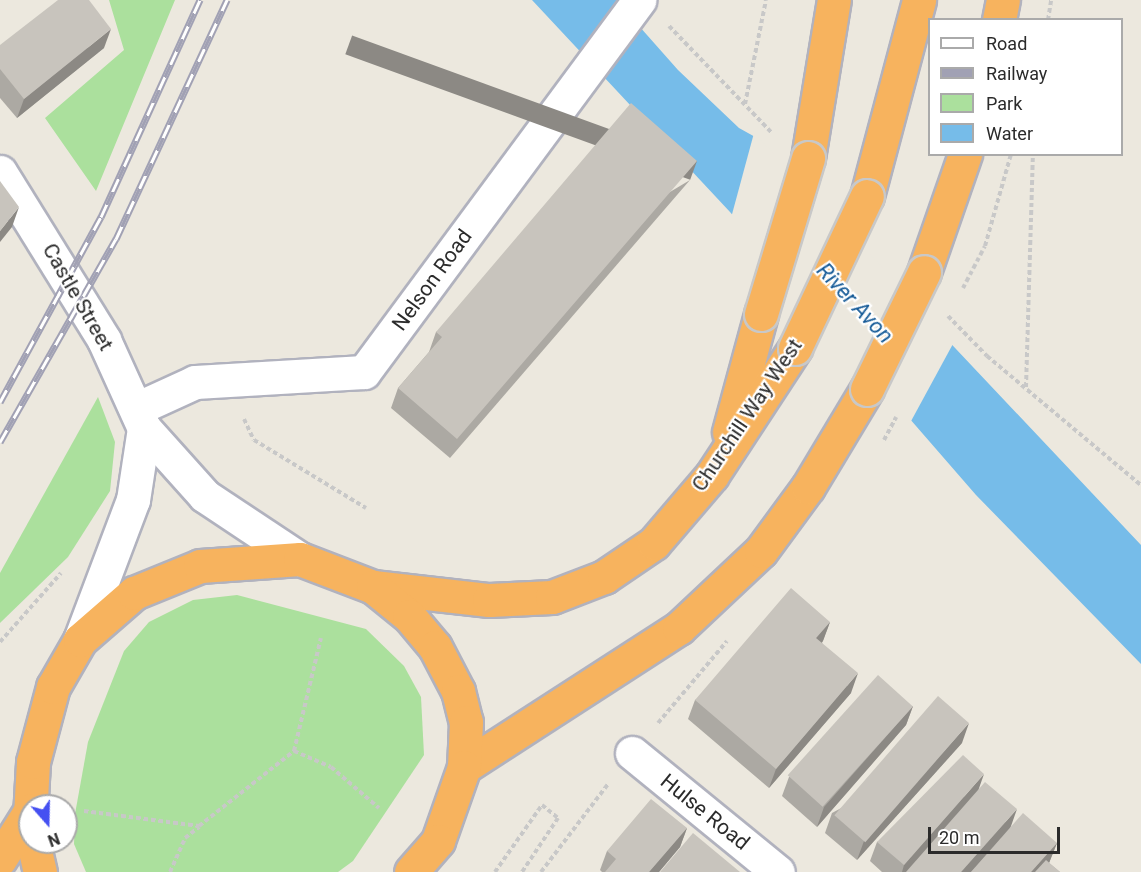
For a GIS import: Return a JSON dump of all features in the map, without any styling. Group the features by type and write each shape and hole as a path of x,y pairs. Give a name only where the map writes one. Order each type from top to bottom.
{"highway":[{"path":"720,462 808,158 834,0"},
{"name":"Churchill Way West","path":"373,587 489,600 552,597 604,577 654,543 720,462 795,348 867,196 919,0"},
{"path":"999,18 1003,0"},
{"path":"464,767 679,628 761,551 808,487 867,389 924,272 964,156"},
{"path":"31,794 33,762 52,687 80,640 134,593 200,566 300,559 373,587 409,616 448,668 466,722 464,767 438,841 411,872"},
{"path":"0,860 18,831"},
{"path":"36,854 40,872"}],"street":[{"name":"Nelson Road","path":"140,419 195,382 364,372 635,5"},
{"name":"Castle Street","path":"0,172 52,250 140,419 205,496 300,559"},
{"path":"80,640 133,500 140,419"},
{"name":"Hulse Road","path":"632,753 778,872"}],"path":[{"path":"745,105 766,0"},
{"path":"1048,18 1052,0"},
{"path":"985,246 1010,156"},
{"path":"1026,387 1033,156"},
{"path":"234,378 254,440 366,508"},
{"path":"878,450 884,440"},
{"path":"541,872 632,753 732,636"},
{"path":"170,872 185,838 294,751 321,638"},
{"path":"294,751 331,766 379,808"},
{"path":"495,872 542,805 558,818 522,872"},
{"path":"84,811 199,826"}],"green space":[{"path":"109,0 175,0 96,191 45,118 124,50"},
{"path":"98,397 115,442 110,491 68,557 0,623 0,573"},
{"path":"237,595 366,629 404,666 421,697 424,755 353,861 338,872 86,872 78,853 78,797 88,742 124,651 149,622 193,600"}],"water":[{"name":"River Avon","path":"532,0 616,0 678,70 739,128 757,138 1141,545 1141,664 976,495 730,212"}],"pier":[{"path":"754,133 954,342 910,423 731,218"}],"building":[{"path":"58,0 89,0 111,29 24,99 0,69 0,45"},
{"path":"631,103 697,161 457,439 398,388 442,337 436,332"},
{"path":"0,181 19,207 0,231"},
{"path":"791,588 830,622 816,638 858,673 776,769 695,700"},
{"path":"878,675 913,706 823,807 788,775"},
{"path":"938,696 969,723 865,842 834,815"},
{"path":"963,755 984,774 904,865 877,842"},
{"path":"985,782 1017,809 961,872 906,872"},
{"path":"651,799 687,828 649,872 605,872 616,859 607,851"},
{"path":"1023,813 1057,843 1031,872 971,872"},
{"path":"693,833 740,872 660,872"},
{"path":"1046,860 1060,872 1035,872"}],"railway":[{"path":"0,402 101,217 200,0"},
{"path":"0,442 116,239 227,0"}]}
